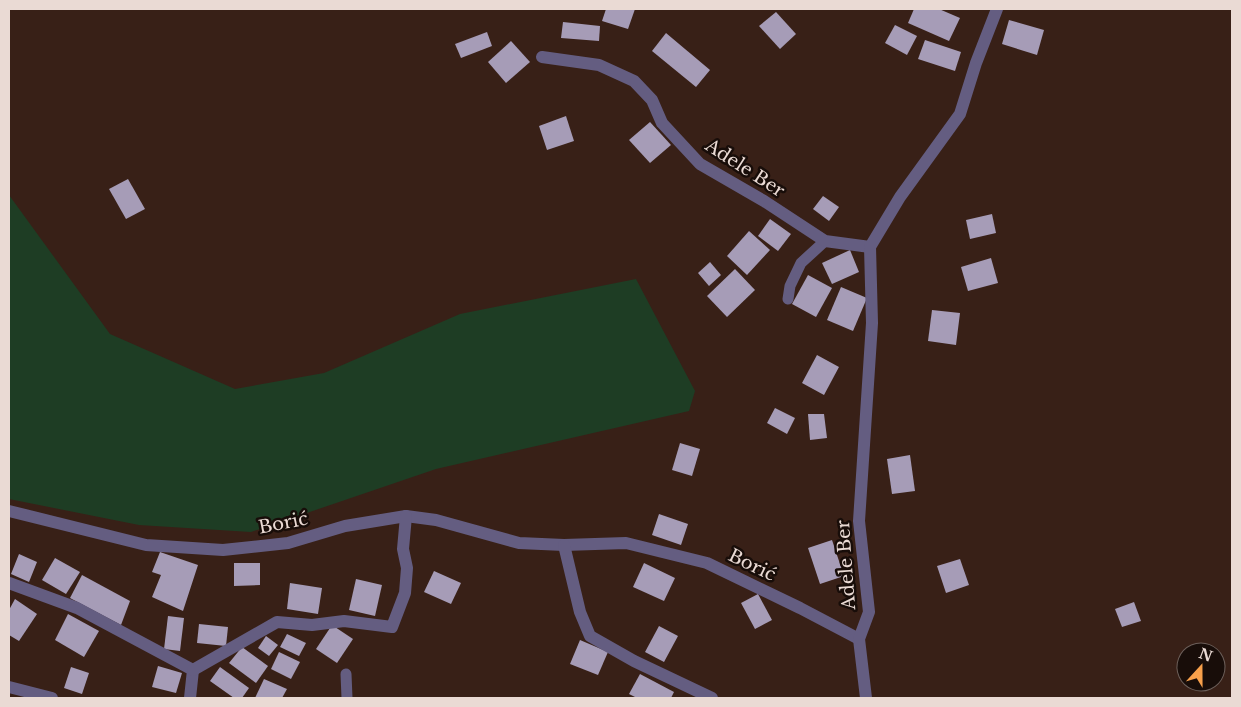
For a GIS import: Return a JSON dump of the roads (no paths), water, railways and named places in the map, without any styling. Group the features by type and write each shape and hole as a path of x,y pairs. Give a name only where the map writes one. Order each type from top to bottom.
{"street":[{"path":"870,247 900,197 960,114 976,63 997,9"},
{"name":"Adele Ber","path":"542,57 599,65 634,80 652,100 662,123 700,164 764,201 825,242 870,247 872,323 859,521 869,612 858,639"},
{"name":"Borić","path":"9,511 146,545 223,550 288,543 345,526 406,516 436,520 519,543 564,545 626,543 707,563 800,608 858,639"},
{"path":"193,670 277,622 312,625 344,621 392,627 405,593 407,568 403,549 406,516"},
{"path":"564,545 580,612 590,636 634,661 712,698"},
{"path":"9,583 77,608 193,670"},
{"path":"858,639 866,698"},
{"path":"190,698 193,670"},
{"path":"9,687 52,698"}],"lane":[{"path":"788,299 790,286 801,263 825,242"},
{"path":"346,674 347,698"}]}
